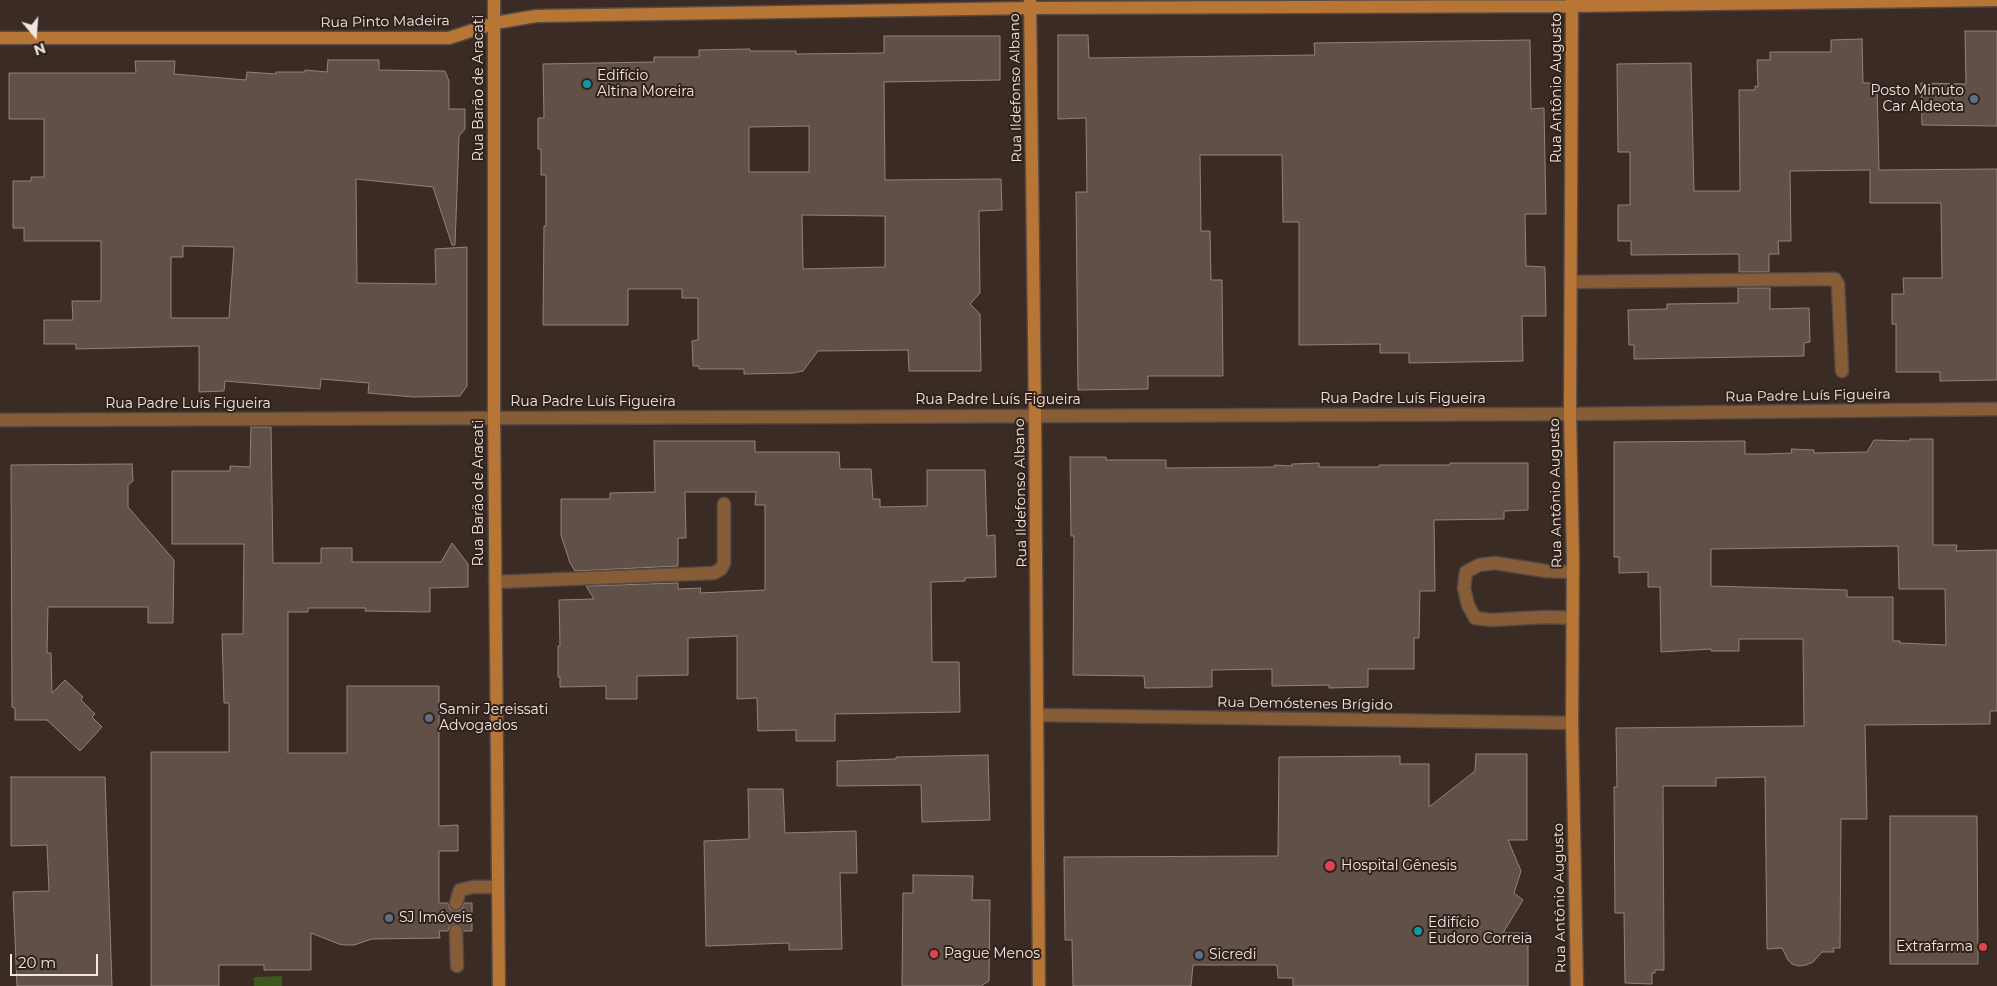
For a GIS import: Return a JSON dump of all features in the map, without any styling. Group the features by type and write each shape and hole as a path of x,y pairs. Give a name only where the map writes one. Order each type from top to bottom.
{"street":[{"name":"Rua Barão de Aracati","path":"494,0 494,418 499,986"},
{"name":"Rua Pinto Madeira","path":"0,38 449,38 495,23 536,16 1030,4 1997,0"},
{"name":"Rua Antônio Augusto","path":"1572,3 1570,414 1572,723 1577,986"},
{"name":"Rua Ildefonso Albano","path":"1030,4 1039,986"},
{"path":"1571,282 1835,279 1838,284 1842,371"},
{"name":"Rua Padre Luís Figueira","path":"0,420 1035,414 1570,414 1997,409"},
{"path":"495,582 714,573 721,570 724,563 724,504"},
{"path":"1572,572 1546,571 1495,564 1479,565 1466,572 1464,588 1468,605 1475,618 1490,620 1546,617 1572,618"},
{"name":"Rua Demóstenes Brígido","path":"1038,715 1572,723"},
{"path":"456,903 460,890 473,886 498,887"},
{"path":"456,931 457,966"}],"green space":[{"path":"282,976 282,986 254,986 254,977"}],"building":[{"path":"1965,31 1997,31 1997,126 1922,125 1921,83 1966,84"},
{"path":"1058,35 1088,35 1089,58 1315,55 1314,43 1530,40 1531,109 1544,108 1546,214 1525,214 1526,266 1545,267 1546,316 1522,316 1523,361 1409,363 1409,353 1380,353 1380,344 1299,345 1299,222 1283,222 1282,155 1200,155 1201,231 1210,231 1211,280 1222,280 1223,376 1148,376 1148,389 1078,390 1076,192 1087,192 1086,118 1058,119"},
{"path":"884,36 1000,36 1000,80 884,82 885,180 1001,179 1002,210 979,211 980,293 970,304 980,314 981,371 909,371 908,350 818,351 803,371 793,373 744,374 744,369 699,369 699,366 693,366 692,341 698,340 698,298 682,298 682,289 628,289 628,325 543,325 546,175 541,175 541,149 538,149 538,118 544,118 543,64 654,62 654,57 699,57 699,50 750,49 750,51 796,51 796,54 884,53","holes":["809,126 809,172 749,172 749,127","802,215 885,216 885,267 803,269"]},
{"path":"1862,39 1863,83 1877,83 1879,170 1997,169 1997,380 1940,381 1940,372 1896,372 1896,324 1892,324 1892,294 1904,294 1903,278 1942,278 1941,203 1870,203 1870,170 1790,171 1791,241 1778,241 1779,254 1769,254 1769,272 1739,272 1739,254 1631,255 1631,241 1618,241 1618,205 1630,205 1630,152 1618,152 1617,64 1691,63 1694,191 1740,191 1739,90 1755,90 1755,86 1758,87 1757,60 1770,60 1770,52 1831,52 1831,40"},
{"path":"328,60 379,60 379,70 445,71 449,81 449,109 465,109 465,129 459,136 455,245 452,245 433,187 356,179 357,283 436,284 435,249 467,247 467,386 460,396 413,397 368,393 369,383 321,379 320,389 225,381 224,391 199,392 199,346 76,349 76,344 44,344 44,320 73,320 72,301 101,301 101,241 24,241 24,228 13,228 13,181 31,181 31,177 44,177 44,119 9,119 9,73 136,73 135,61 175,61 174,74 246,80 247,72 276,74 276,72 305,72 305,70 327,72","holes":["183,246 234,247 229,318 171,318 171,257 183,257"]},
{"path":"1738,288 1770,288 1770,309 1809,308 1810,342 1804,343 1804,356 1634,359 1634,345 1629,345 1628,310 1667,309 1667,304 1738,303"},
{"path":"251,427 271,427 273,563 321,563 321,548 352,548 352,562 441,562 452,543 468,564 468,587 430,588 430,612 365,611 366,608 308,608 308,612 288,612 288,753 347,753 347,686 439,686 439,826 458,825 458,851 439,851 439,903 448,903 450,909 457,911 462,909 464,903 472,903 472,931 464,931 460,924 455,923 449,927 448,931 439,931 440,938 372,939 354,945 339,944 311,933 311,970 264,970 264,965 219,965 219,986 151,986 151,752 229,752 229,703 224,703 222,634 243,634 244,544 172,544 172,471 230,471 230,466 250,467"},
{"path":"1910,439 1933,439 1933,545 1957,545 1956,551 1997,550 1997,711 1990,711 1990,724 1865,725 1867,819 1841,819 1840,948 1833,948 1834,952 1822,952 1813,962 1806,965 1792,964 1782,948 1767,949 1765,777 1716,778 1716,786 1663,786 1664,970 1655,970 1655,973 1652,973 1652,984 1625,983 1624,913 1615,913 1614,787 1617,787 1616,728 1804,726 1803,639 1739,639 1739,651 1711,651 1711,649 1661,652 1660,587 1648,587 1648,572 1619,573 1619,557 1614,557 1614,442 1745,441 1745,454 1768,454 1792,453 1791,449 1814,450 1814,453 1868,452 1874,440 1910,441","holes":["1898,546 1899,589 1945,589 1946,645 1893,641 1893,597 1847,597 1847,590 1711,586 1711,549"]},
{"path":"654,441 755,441 755,452 839,452 840,469 871,469 873,499 880,499 880,507 927,506 927,470 985,470 987,536 995,535 996,577 965,578 965,581 931,582 932,662 959,662 960,712 835,714 835,741 796,741 796,730 758,731 757,698 737,699 737,636 688,638 688,675 637,676 637,699 606,699 606,686 560,687 560,677 558,677 558,646 560,646 559,600 594,599 586,586 678,583 678,589 701,588 700,593 765,590 765,505 755,505 756,492 685,492 686,538 678,538 678,566 575,571 570,563 561,535 561,499 610,499 610,493 655,492"},
{"path":"1070,457 1106,457 1106,460 1166,460 1166,468 1275,467 1274,465 1292,466 1292,464 1319,463 1319,467 1379,467 1379,465 1450,465 1450,463 1528,463 1528,510 1504,511 1504,519 1434,520 1435,591 1420,591 1419,638 1414,638 1414,669 1368,669 1368,687 1329,688 1329,685 1272,686 1272,669 1212,670 1212,687 1145,688 1144,676 1073,675 1074,536 1071,536"},
{"path":"132,464 133,481 128,485 128,507 174,560 173,623 148,623 148,607 48,607 47,653 51,653 52,693 65,680 83,697 81,700 95,714 92,717 102,727 80,751 47,720 15,720 15,708 12,707 11,465"},
{"path":"1476,754 1527,754 1527,840 1508,840 1521,871 1514,893 1523,900 1503,933 1528,933 1528,986 1293,986 1293,978 1278,978 1277,965 1193,965 1191,986 1073,986 1072,940 1065,940 1064,857 1278,856 1279,757 1400,756 1400,764 1429,764 1429,807 1475,771"},
{"path":"988,755 990,820 922,822 921,785 837,786 837,761 896,759 896,757"},
{"path":"11,777 105,777 112,986 17,986 13,892 49,891 47,845 11,846"},
{"path":"748,789 783,789 785,833 856,831 857,873 840,873 842,949 789,950 789,943 706,946 704,841 749,839"},
{"path":"1890,816 1977,816 1978,964 1890,964"},
{"path":"913,875 973,876 972,900 990,900 989,981 981,986 902,986 903,893 913,893"}],"place":[{"name":"Edifício Altina Moreira","path":"587,84"},
{"name":"Posto Minuto Car Aldeota","path":"1974,99"},
{"name":"Samir Jereissati Advogados","path":"429,718"},
{"name":"Hospital Gênesis","path":"1330,866"},
{"name":"SJ Imóveis","path":"389,918"},
{"name":"Edifício Eudoro Correia","path":"1418,931"},
{"name":"Extrafarma","path":"1983,947"},
{"name":"Pague Menos","path":"934,954"},
{"name":"Sicredi","path":"1199,955"}]}
